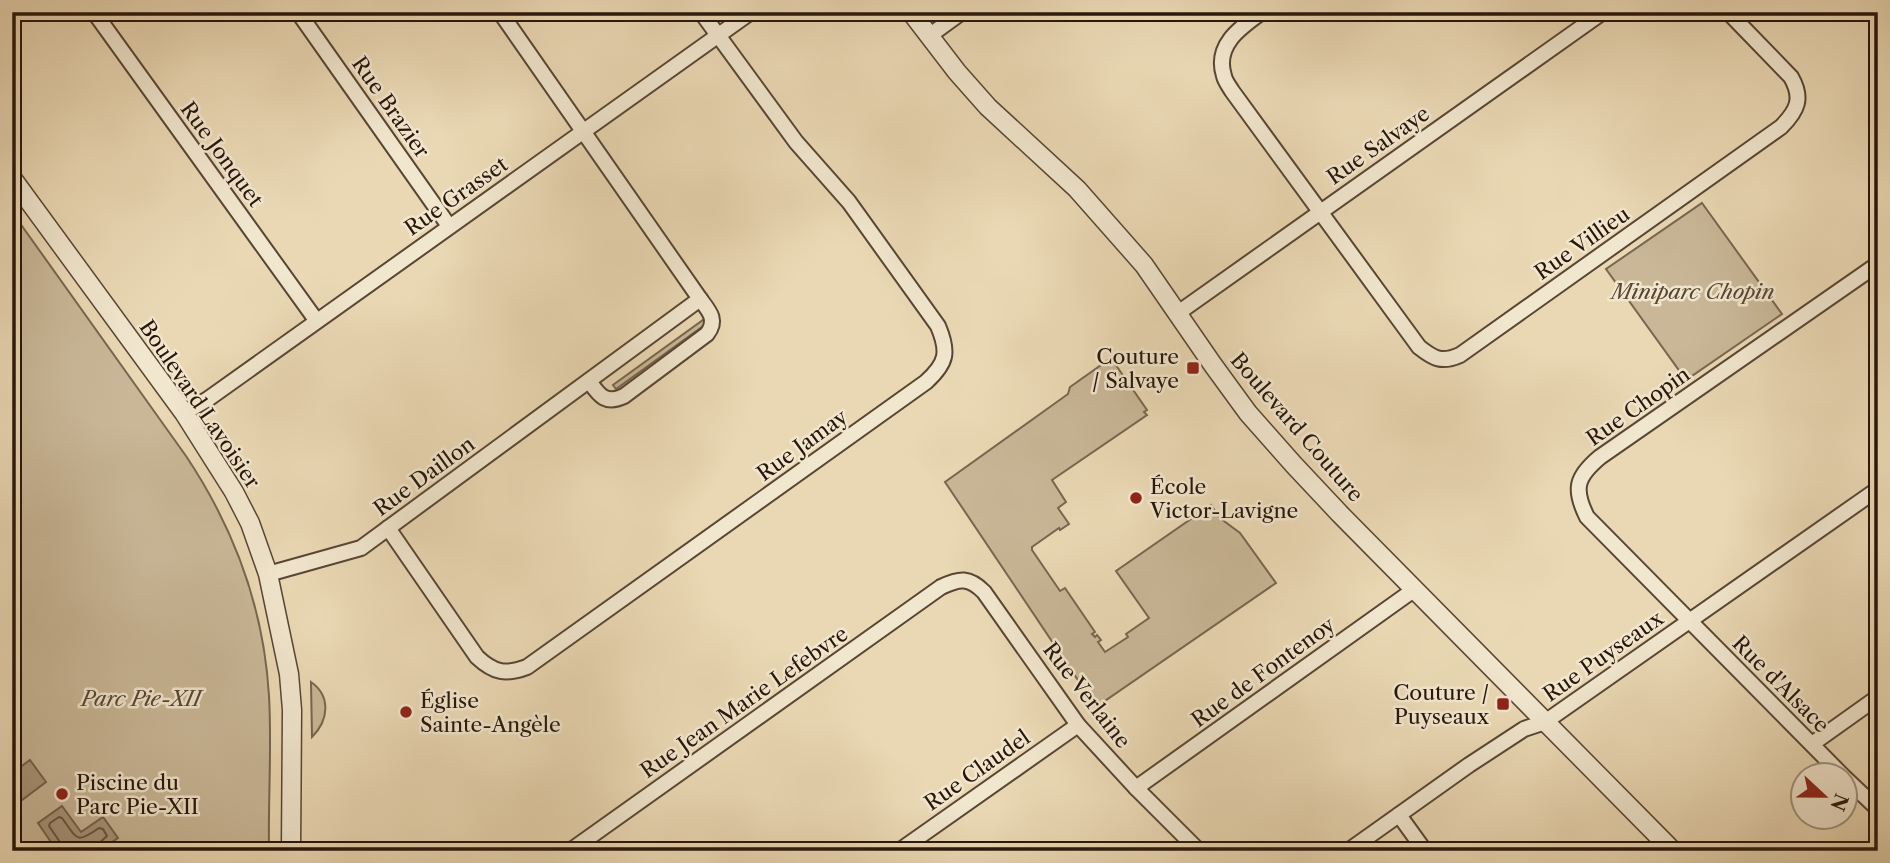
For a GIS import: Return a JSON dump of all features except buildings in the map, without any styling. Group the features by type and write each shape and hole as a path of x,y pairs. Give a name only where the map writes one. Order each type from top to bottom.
{"street":[{"name":"Rue Jonquet","path":"94,12 316,320"},
{"name":"Rue Brazier","path":"298,12 449,226"},
{"path":"500,12 712,317 713,323 707,334 624,396 606,399 599,396 589,381"},
{"path":"701,12 718,36"},
{"name":"Rue Grasset","path":"184,413 208,399 751,12"},
{"name":"Boulevard Couture","path":"911,12 988,107 1077,189 1104,218 1144,265 1213,365 1255,420 1340,514 1673,851"},
{"path":"929,36 962,12"},
{"name":"Rue Villieu","path":"1262,12 1229,39 1221,56 1223,75 1419,347 1438,359 1449,360 1460,355 1792,117 1798,104 1798,89 1791,76 1728,12"},
{"name":"Rue Salvaye","path":"1178,313 1603,12"},
{"name":"Rue Jamay","path":"388,528 477,657 486,666 513,672 527,667 938,371 945,357 944,341 938,326 849,202 796,142 718,36"},
{"name":"Boulevard Lavoisier","path":"12,178 184,413 234,492 250,523 268,575 289,674 292,710 291,851"},
{"name":"Rue Chopin","path":"1690,621 1587,517 1579,501 1579,482 1587,468 1600,457 1878,264"},
{"name":"Rue Daillon","path":"268,575 361,548 700,299"},
{"name":"Rue Puyseaux","path":"1348,851 1469,765 1524,730 1545,722 1878,489"},
{"name":"Rue Verlaine","path":"941,587 965,580 976,584 985,592 1078,724 1136,788 1199,851"},
{"name":"Rue Jean Marie Lefebvre","path":"570,851 941,587"},
{"name":"Rue de Fontenoy","path":"1136,788 1415,589"},
{"name":"Rue d'Alsace","path":"1690,621 1830,762"},
{"path":"1812,744 1878,697"},
{"name":"Rue Claudel","path":"899,851 1078,724"},
{"name":"Rue d'Alsace","path":"1858,790 1878,809"},
{"path":"1399,815 1425,851"}],"green space":[{"name":"Miniparc Chopin","path":"1702,203 1782,314 1686,380 1606,269"},
{"name":"Parc Pie-XII","path":"12,212 186,456 219,512 244,570 261,632 269,696 269,851 12,851"},
{"path":"703,320 706,324 616,389 613,385"},
{"path":"1111,358 1147,410 1144,412 1147,415 1052,480 1066,502 1058,508 1069,524 1060,530 1059,528 1032,547 1032,550 1060,591 1065,588 1095,632 1092,634 1101,640 1098,642 1105,652 1128,637 1126,634 1149,618 1116,571 1211,505 1220,518 1240,533 1276,583 1096,707 945,482 1068,394 1070,387"},
{"path":"311,682 325,701 322,723 312,737"}],"water":[{"path":"30,760 46,782 22,800 12,787 12,773"},
{"path":"62,806 81,832 103,817 118,838 99,851 57,851 38,823"}],"place":[{"name":"Couture / Salvaye","path":"1193,368"},
{"name":"École Victor-Lavigne","path":"1136,498"},
{"name":"Couture / Puyseaux","path":"1503,704"},
{"name":"Église Sainte-Angèle","path":"406,712"},
{"name":"Piscine du Parc Pie-XII","path":"62,794"}]}
